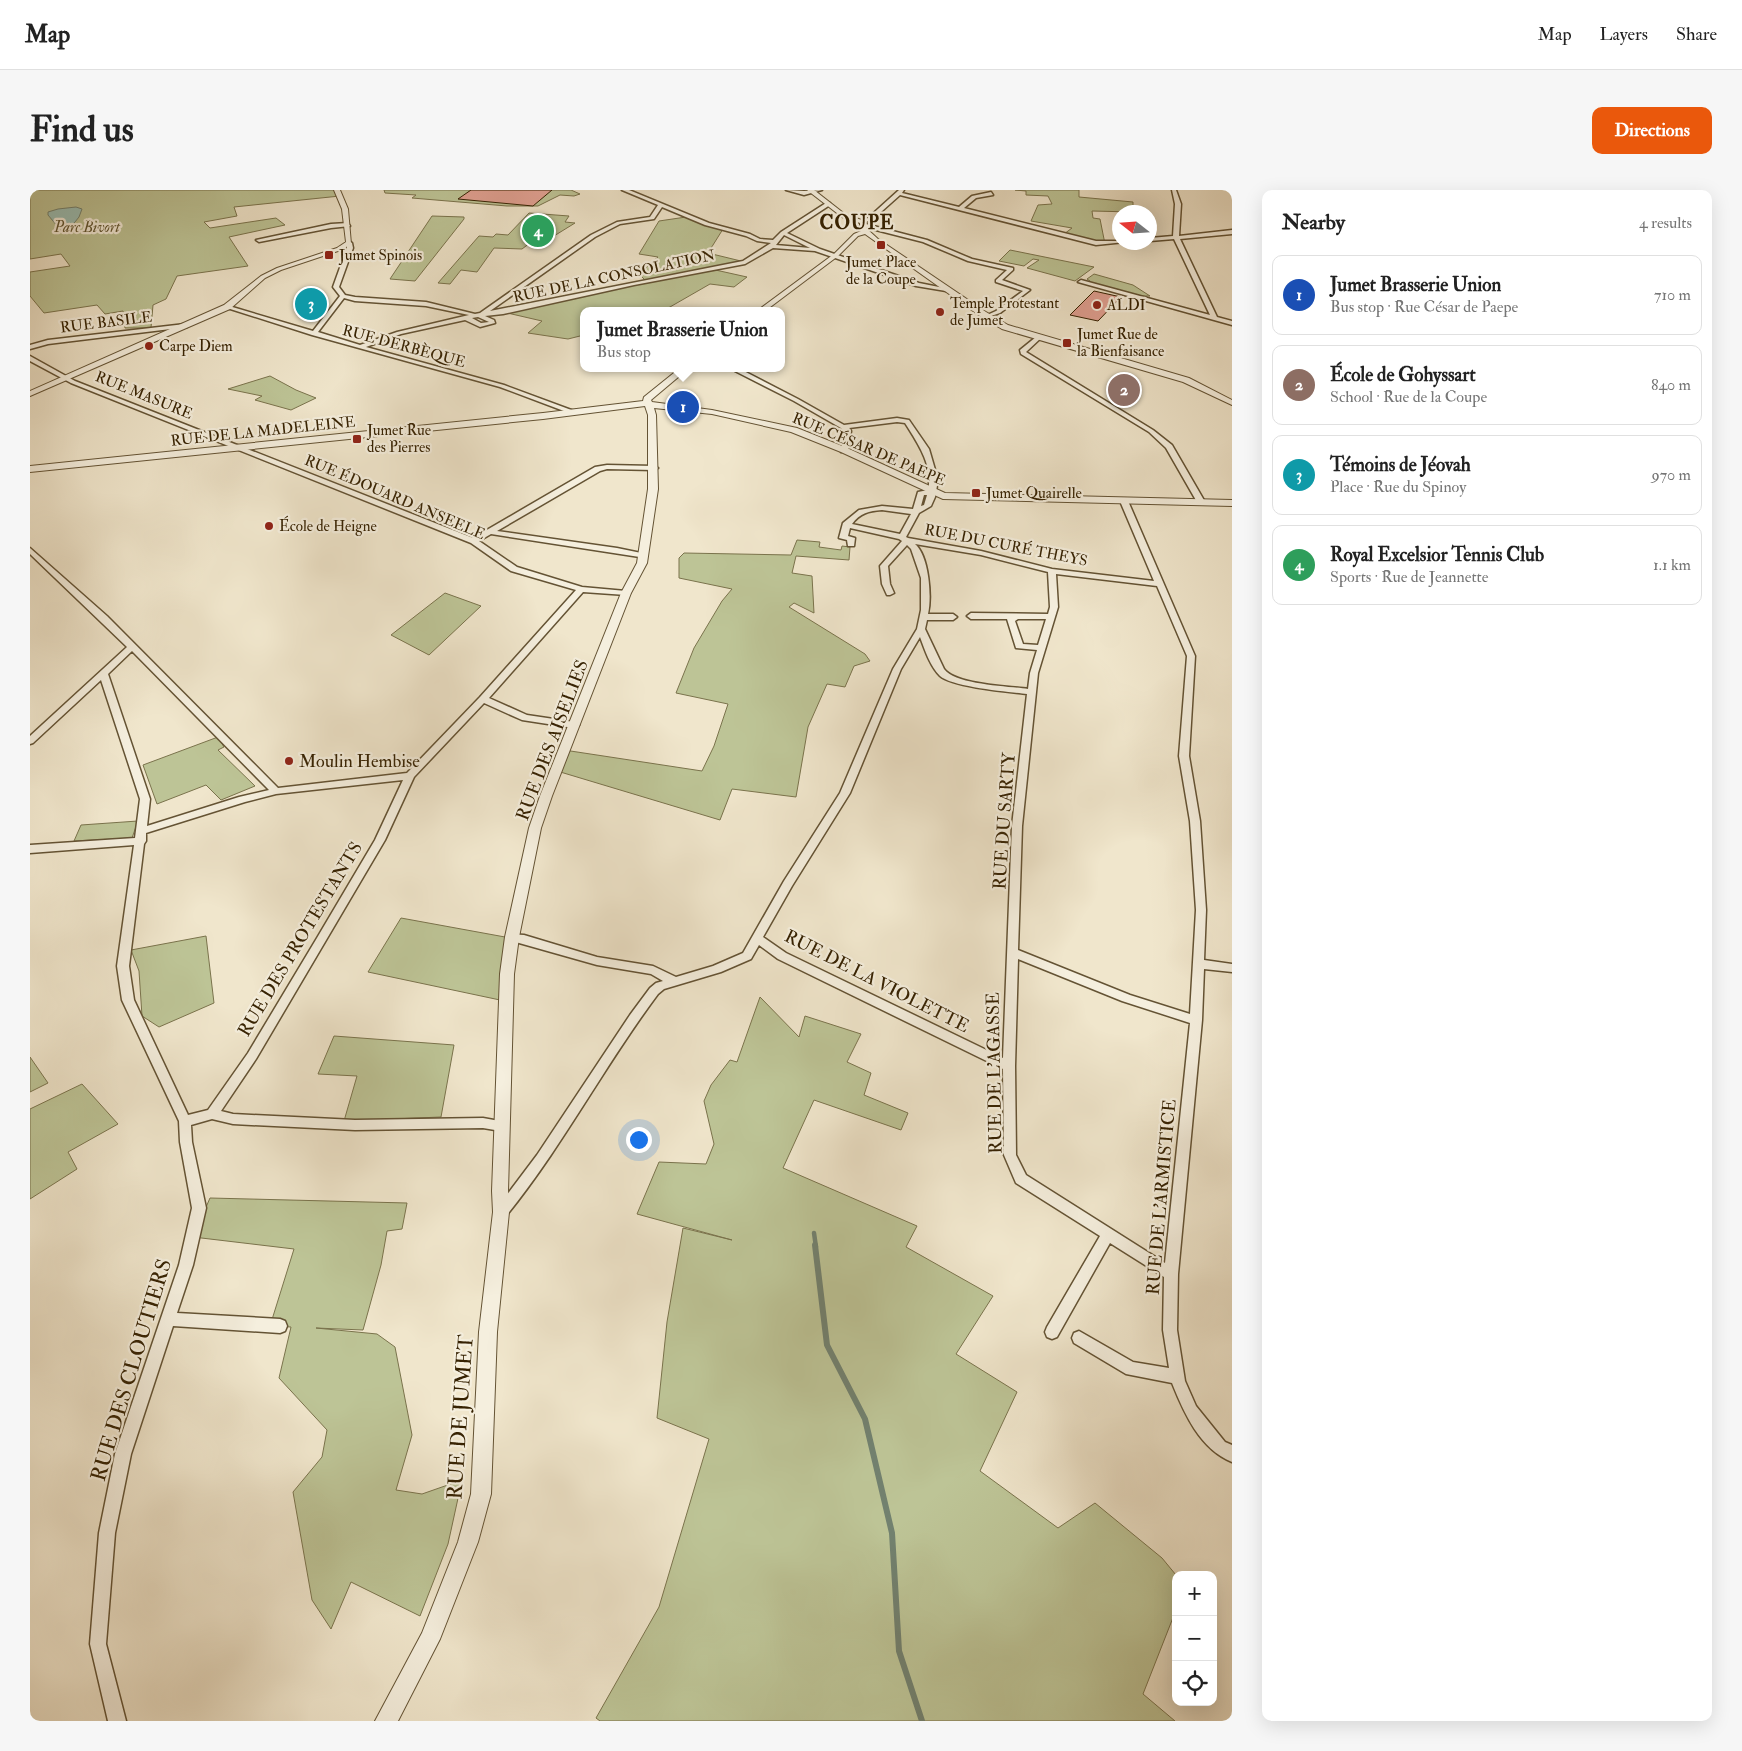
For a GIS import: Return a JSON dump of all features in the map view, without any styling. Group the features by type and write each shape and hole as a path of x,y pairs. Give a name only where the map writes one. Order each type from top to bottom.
{"street":[{"path":"337,190 346,209 350,248 336,287 343,296 355,300 426,304 478,314 492,321 492,323 480,325 465,317"},
{"path":"625,190 707,224 773,244 818,250 918,285 946,289"},
{"path":"788,190 804,193 820,190"},
{"path":"1174,190 1178,204 1176,237 1214,317"},
{"path":"812,191 844,216 866,228 946,289 1005,327 1186,380 1232,403"},
{"path":"765,307 836,255 866,228 870,219 900,192 1096,243 1112,242"},
{"path":"961,208 972,195 991,194"},
{"path":"751,260 773,244 783,233 828,204"},
{"path":"360,347 399,332 478,314 593,236 619,223 652,218 657,208 662,205"},
{"path":"259,240 332,226 348,225"},
{"path":"866,228 887,230 925,242 970,260 1011,269 998,281 1027,290 998,312 988,317"},
{"path":"1157,239 1232,232"},
{"path":"783,233 818,250"},
{"path":"30,394 227,307 263,277 279,269 339,249 349,243"},
{"path":"751,260 758,261"},
{"name":"RUE DE LA CONSOLATION","path":"478,314 503,312 751,260"},
{"path":"1081,282 1232,323"},
{"path":"314,334 343,296"},
{"name":"RUE DERBÈQUE","path":"227,307 314,334 502,386 572,412"},
{"name":"RUE BASILE","path":"30,347 48,342 185,326"},
{"path":"1038,338 1022,351 1151,431 1169,447 1201,502"},
{"name":"RUE MASURE","path":"30,358 90,389 239,448"},
{"path":"648,403 648,399 653,394 680,372"},
{"path":"740,372 796,400 843,427 848,431 844,450"},
{"name":"RUE CÉSAR DE PAEPE","path":"648,403 666,408 712,412 776,425 800,432 844,450 939,495 1232,503"},
{"name":"RUE DE LA MADELEINE","path":"30,469 648,403"},
{"name":"RUE DES AISELIES","path":"501,1126 507,974 512,938 535,828 626,593 640,567 643,556 654,489 652,415 648,403"},
{"path":"843,427 897,420 907,421 915,431 929,458 934,480 931,497 927,506 916,512 876,508 863,509 857,512 846,525 843,538 851,538 851,544"},
{"name":"RUE ÉDOUARD ANSEELE","path":"239,448 474,541 514,569 581,589 626,593"},
{"path":"474,541 598,469 606,467 654,468"},
{"name":"RUE DE L'ARMISTICE","path":"1124,500 1191,656 1184,756 1195,821 1201,910 1196,1020 1171,1274 1170,1330 1177,1377 1190,1411 1220,1447 1232,1454"},
{"path":"890,593 886,584 884,566 904,539 916,512"},
{"name":"RUE DU CURÉ THEYS","path":"846,525 904,539 981,553 1052,571 1160,584"},
{"path":"490,532 616,550 643,556"},
{"path":"501,1212 523,1187 646,1001 660,986 717,969 747,956 756,938 845,793 897,669 922,629 925,578 915,548 904,539"},
{"path":"30,550 104,618 276,792"},
{"name":"RUE DU SARTY","path":"1012,952 1017,826 1034,673 1054,607 1052,571"},
{"name":"RUE DES PROTESTANTS","path":"212,1114 252,1056 330,926 380,840 410,776 483,699 581,589"},
{"path":"971,616 1050,618"},
{"path":"1016,616 1010,620 1019,646 1041,648"},
{"path":"924,617 953,617"},
{"path":"922,629 936,663 945,676 964,682 1032,692"},
{"path":"30,741 132,647"},
{"path":"103,674 146,799 123,966 128,1000 185,1121 212,1114 233,1120 355,1125 483,1123 501,1126"},
{"path":"483,699 526,718 574,725"},
{"path":"30,849 142,836 243,799 276,792 410,776"},
{"path":"512,938 524,939 598,961 653,970 675,982"},
{"name":"RUE DE LA VIOLETTE","path":"756,938 782,956 1009,1066"},
{"path":"1012,952 1126,998 1196,1020"},
{"name":"RUE DE L'AGASSE","path":"1012,952 1009,1066 1010,1155 1021,1178 1171,1274"},
{"path":"1199,964 1232,968"},
{"name":"RUE DES CLOUTIERS","path":"116,1721 98,1644 107,1534 123,1454 186,1265 199,1208 186,1142 185,1121"},
{"name":"RUE DE JUMET","path":"386,1721 430,1639 468,1542 482,1494 488,1332 501,1212 501,1126"},
{"path":"1052,1332 1108,1234"},
{"path":"168,1319 280,1326"},
{"path":"1078,1338 1131,1369 1177,1377"}],"green space":[{"name":"Parc Bivort","path":"30,190 336,190 340,196 234,207 237,216 204,222 210,228 276,218 285,225 229,237 248,266 177,276 166,299 153,305 151,328 125,328 123,311 105,314 97,305 44,313 30,296 30,272 70,266 61,254 30,259"},
{"path":"384,190 571,190 580,194 574,196 560,195 538,206 507,206 412,198 416,195 385,193"},
{"path":"1015,190 1079,190 1079,197 1133,202 1133,205 1112,205 1112,211 1092,211 1093,218 1100,219 1105,244 1064,234 1072,228 1031,221 1038,205 1052,204 1048,196 1026,195 1026,191"},
{"path":"529,213 569,216 565,222 575,223 541,244 530,243 522,249 494,248 477,272 461,270 450,284 438,283 479,236 508,235"},
{"path":"432,216 464,217 464,219 415,281 390,279"},
{"path":"686,217 723,229 708,253 745,262 711,269 747,277 734,287 710,284 670,307 580,307 580,336 568,339 528,333 542,321 503,312 645,280 639,274 658,257 639,254 659,221"},
{"path":"1010,250 1094,267 1075,281 1027,268 1039,260 1033,259 1024,266 999,261"},
{"path":"1094,274 1133,285 1150,296 1137,296 1086,284 1090,281 1087,279"},
{"path":"270,376 316,398 291,410 255,400 262,396 228,389"},
{"path":"797,540 820,542 819,547 841,550 842,546 850,547 849,560 796,556 792,573 812,576 814,613 794,603 789,607 865,654 870,661 854,666 845,687 827,684 808,727 796,797 732,789 720,820 557,771 564,750 702,771 714,746 728,704 676,693 694,648 722,601 732,589 679,578 679,558 684,553 791,555"},
{"path":"445,593 481,606 429,655 391,635"},
{"path":"218,737 224,747 218,750 255,786 221,800 206,785 157,804 143,765"},
{"path":"138,821 132,838 74,841 81,825"},
{"path":"401,918 505,937 500,1000 368,972"},
{"path":"206,936 214,1003 159,1027 142,1016 139,971 131,950"},
{"path":"760,997 799,1037 805,1016 861,1034 847,1062 871,1073 864,1095 908,1113 901,1130 814,1100 783,1168 917,1226 906,1247 993,1296 956,1354 1017,1392 980,1471 1058,1528 1095,1503 1162,1558 1173,1571 1172,1620 1143,1694 1175,1721 600,1721 596,1718 659,1607 709,1439 657,1418 667,1322 683,1228 732,1240 637,1214 659,1162 706,1164 714,1144 704,1101 711,1085 730,1060 737,1062"},
{"path":"334,1036 454,1045 441,1117 344,1121 357,1076 318,1074"},
{"path":"30,1057 48,1083 30,1092"},
{"path":"82,1084 118,1124 68,1152 77,1169 30,1199 30,1109"},
{"path":"210,1198 407,1203 402,1229 387,1231 381,1265 363,1330 316,1328 377,1334 395,1347 412,1435 396,1490 422,1494 462,1480 448,1544 420,1616 351,1582 331,1629 312,1600 293,1492 322,1457 327,1430 279,1378 291,1327 270,1326 294,1249 193,1237"}],"water":[{"path":"76,207 82,209 79,217 71,227 58,227 48,215 48,212 58,209"}],"building":[{"path":"471,190 552,190 533,206 458,199"},
{"name":"ALDI","path":"1094,291 1121,297 1098,321 1070,315"},
{"path":"308,297 321,297 316,308 303,308"}],"waterway":[{"path":"814,1233 816,1247"},
{"path":"815,1245 827,1345 865,1419 892,1533 899,1651 922,1721"}],"place":[{"name":"Royal Excelsior Tennis Club","path":"538,231"},
{"name":"Jumet Place de la Coupe","path":"881,245"},
{"name":"Jumet Spinois","path":"329,255"},
{"name":"Témoins de Jéovah","path":"311,304"},
{"name":"ALDI","path":"1097,305"},
{"name":"Temple Protestant de Jumet","path":"940,312"},
{"name":"Jumet Rue de la Bienfaisance","path":"1067,343"},
{"name":"Carpe Diem","path":"149,346"},
{"name":"École de Gohyssart","path":"1124,390"},
{"name":"Jumet Brasserie Union","path":"683,407"},
{"name":"Jumet Rue des Pierres","path":"357,439"},
{"name":"Jumet Quairelle","path":"976,493"},
{"name":"École de Heigne","path":"269,526"},
{"name":"Moulin Hembise","path":"289,761"}],"district":[{"name":"COUPE","path":"857,222"}]}
